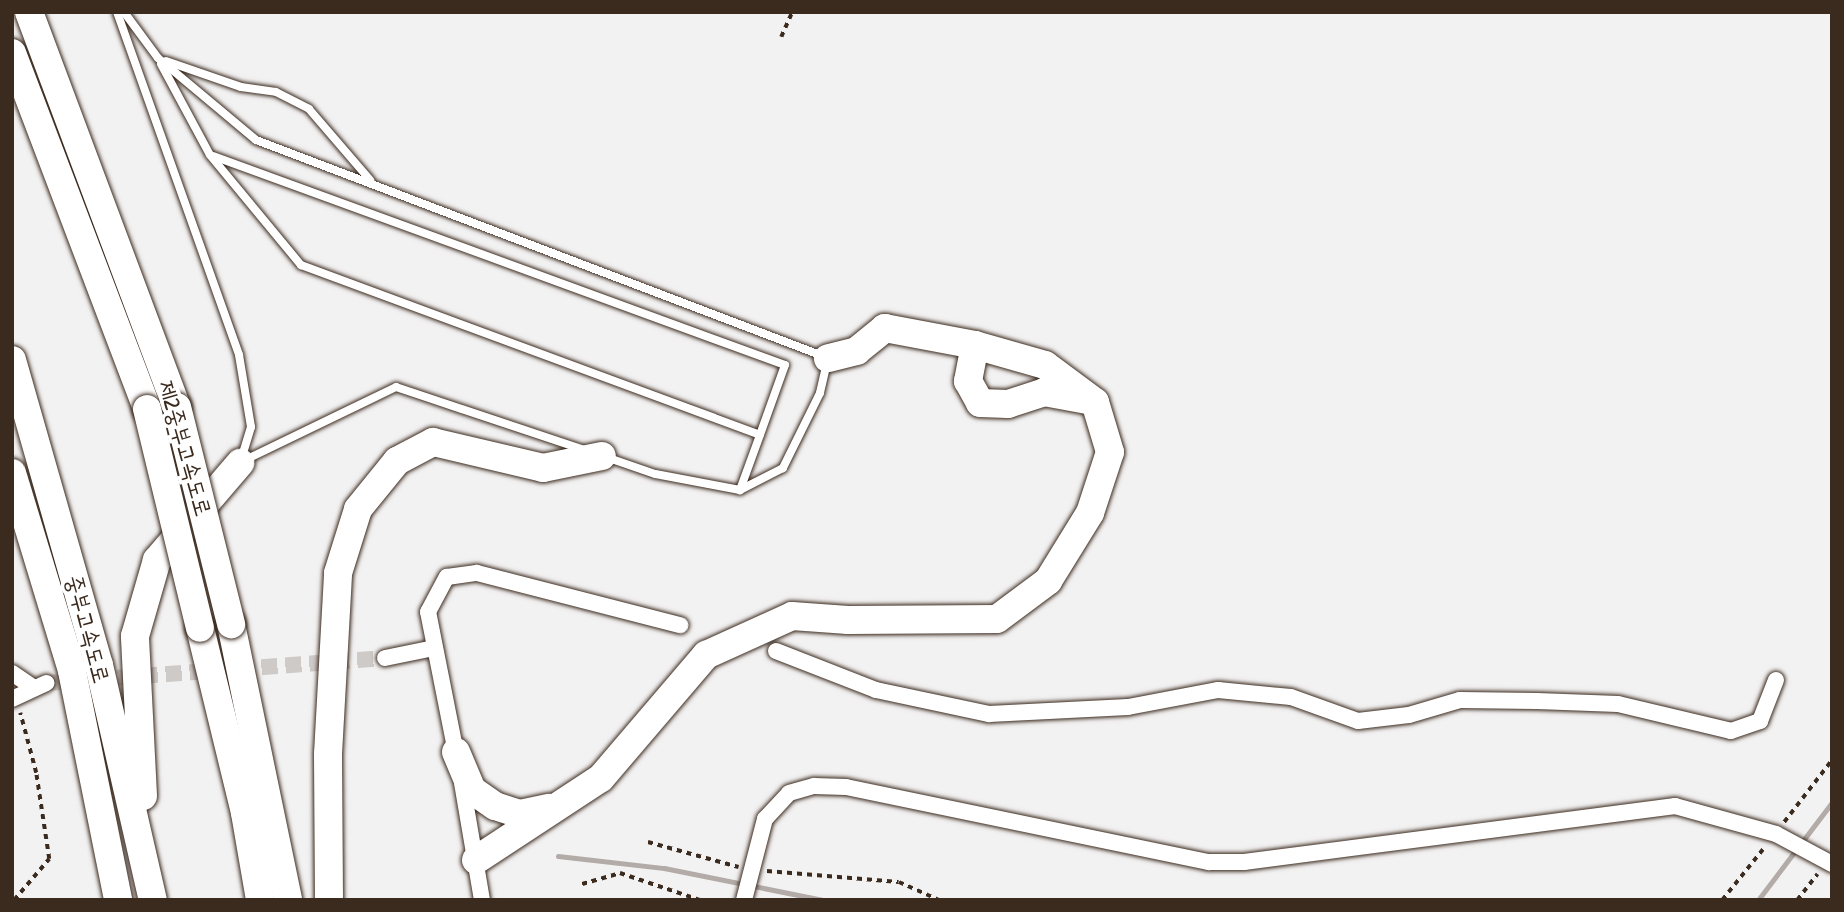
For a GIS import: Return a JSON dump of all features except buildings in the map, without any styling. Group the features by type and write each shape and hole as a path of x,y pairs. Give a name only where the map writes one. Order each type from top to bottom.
{"highway":[{"name":"제2중부고속도로","path":"29,12 177,407 231,624 288,900"},
{"name":"제2중부고속도로","path":"12,53 147,410 245,814 260,900"},
{"path":"476,860 601,778 650,715 706,655 792,616 861,620 997,619 1048,581 1090,513 1110,452 1095,402 1045,365 975,345 885,328 858,351 828,358"},
{"path":"975,345 968,381 980,403 1008,404 1044,392 1095,402"},
{"name":"중부고속도로","path":"12,360 99,665 153,900"},
{"path":"329,900 328,754 338,573 358,509 397,461 433,442 543,468 602,456"},
{"path":"146,869 135,636 157,560 240,463"},
{"name":"중부고속도로","path":"12,473 72,671 118,900"},
{"path":"456,752 472,790 495,806 520,814 559,806"}],"street":[{"path":"482,900 428,612 447,577 477,573 681,625"},
{"path":"385,658 434,648"},
{"path":"776,651 876,690 989,714 1128,707 1218,690 1291,696 1358,721 1409,715 1460,699 1537,701 1618,704 1731,731 1760,721 1776,680"},
{"path":"12,673 40,685 15,703"},
{"path":"744,900 748,870 765,819 789,793 814,786 846,787 1209,862 1244,862 1675,806 1776,834 1830,862"}],"lane":[{"path":"117,12 239,355 251,427 240,463"},
{"path":"124,12 158,58 210,155 301,265 760,435"},
{"path":"158,58 256,140 828,358 820,393 783,468 740,490 655,474 396,387 240,463"},
{"path":"158,58 242,87 276,92 309,108 372,182"},
{"path":"210,155 785,365 740,490"}],"path":[{"path":"781,37 792,12"},
{"path":"13,900 49,859 36,773 15,703"},
{"path":"648,842 748,870 899,882 939,900"},
{"path":"1797,900 1830,862"},
{"path":"582,884 620,873 701,900"}],"waterway":[{"path":"1758,900 1832,802"},
{"path":"558,856 664,868 823,900"}],"tunnel":[{"path":"46,683 385,658"}]}
